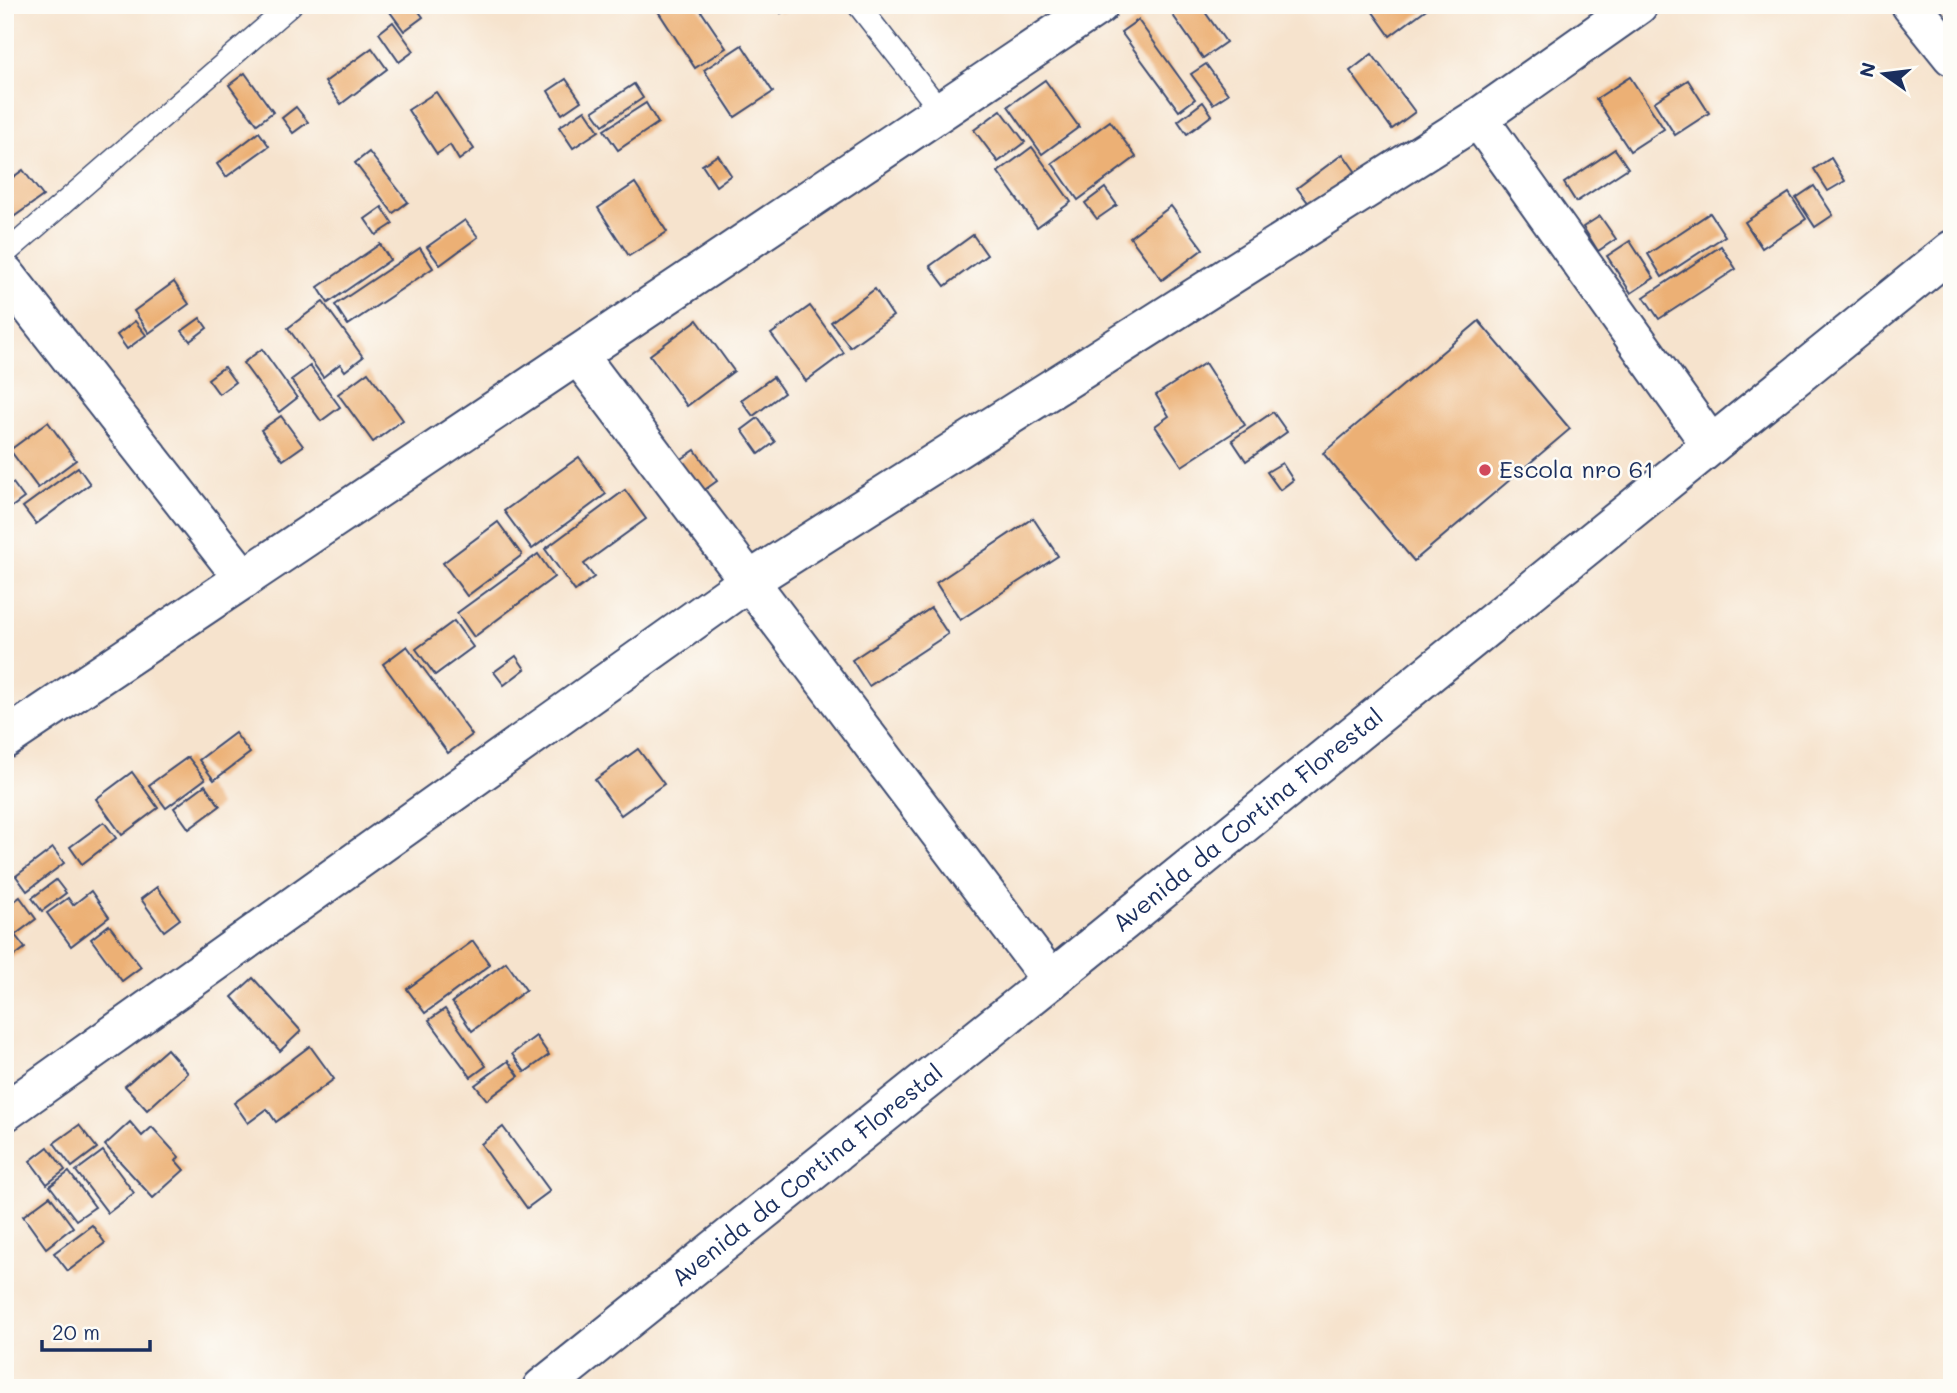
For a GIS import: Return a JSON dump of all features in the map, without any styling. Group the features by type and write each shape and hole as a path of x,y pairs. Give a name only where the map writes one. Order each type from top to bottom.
{"street":[{"path":"5,739 1099,5"},
{"path":"5,1111 749,582 1478,118 1638,5"},
{"path":"1911,5 1952,56"},
{"path":"1478,118 1711,445"},
{"name":"Avenida da Cortina Florestal","path":"542,1388 1952,250"},
{"path":"5,274 244,579"},
{"path":"578,355 1051,979"}],"lane":[{"path":"5,254 291,5"},
{"path":"858,5 941,111"}],"building":[{"path":"385,5 414,5 423,17 404,31"},
{"path":"654,5 697,5 726,48 695,68"},
{"path":"776,5 792,5 781,13"},
{"path":"1184,5 1200,5 1226,42 1203,58 1172,14"},
{"path":"1368,5 1427,5 1429,7 1390,36"},
{"path":"1138,20 1195,99 1179,111 1121,32"},
{"path":"393,22 414,51 399,62 379,33"},
{"path":"742,45 773,92 735,117 704,70"},
{"path":"372,48 387,69 341,104 325,82"},
{"path":"1372,54 1415,112 1392,129 1350,71"},
{"path":"1206,64 1228,94 1213,104 1191,74"},
{"path":"245,73 273,112 257,124 229,85"},
{"path":"1630,77 1664,129 1630,151 1596,99"},
{"path":"566,79 581,101 562,114 548,91"},
{"path":"1045,80 1079,127 1042,154 1008,106"},
{"path":"1688,80 1709,113 1675,135 1654,102"},
{"path":"634,84 643,98 603,125 593,111"},
{"path":"436,92 474,149 459,160 450,145 437,154 408,110"},
{"path":"1203,102 1212,115 1187,134 1178,121"},
{"path":"646,103 658,123 618,150 604,130"},
{"path":"296,107 308,122 293,133 282,118"},
{"path":"585,110 599,131 573,148 559,127"},
{"path":"1001,110 1025,142 998,162 974,130"},
{"path":"1110,121 1136,157 1078,200 1052,163"},
{"path":"259,132 269,146 226,177 217,164"},
{"path":"1032,147 1071,202 1037,227 998,172"},
{"path":"1615,149 1628,168 1576,202 1564,183"},
{"path":"369,152 408,202 393,213 355,163"},
{"path":"1343,154 1355,171 1310,205 1297,188"},
{"path":"718,155 731,175 716,186 702,165"},
{"path":"1831,158 1845,181 1828,191 1814,169"},
{"path":"23,170 43,196 5,223 5,183"},
{"path":"635,183 667,232 629,256 598,208"},
{"path":"1814,186 1833,215 1815,227 1796,198"},
{"path":"1105,188 1117,205 1097,219 1085,203"},
{"path":"1789,193 1806,219 1762,248 1745,222"},
{"path":"1171,206 1203,249 1162,280 1130,237"},
{"path":"382,207 393,224 376,235 365,219"},
{"path":"1710,213 1725,236 1662,277 1648,254"},
{"path":"1600,216 1616,239 1598,251 1583,227"},
{"path":"465,220 478,237 440,265 427,247"},
{"path":"973,235 987,255 945,286 930,266"},
{"path":"1630,241 1654,278 1631,293 1607,256"},
{"path":"380,244 390,260 328,303 318,287"},
{"path":"1721,246 1736,269 1659,319 1644,297"},
{"path":"420,248 433,268 348,325 335,305"},
{"path":"174,282 189,304 149,333 134,311"},
{"path":"875,289 893,316 850,347 831,322"},
{"path":"323,302 363,357 345,371 340,364 323,377 288,328"},
{"path":"810,306 844,353 806,381 771,334"},
{"path":"200,318 207,328 190,341 182,331"},
{"path":"697,320 734,371 687,406 650,355"},
{"path":"135,321 146,335 127,349 117,335"},
{"path":"1479,321 1570,429 1414,561 1323,453"},
{"path":"262,349 297,398 279,412 243,363"},
{"path":"1205,363 1245,425 1182,466 1155,426 1169,416 1156,395"},
{"path":"310,366 340,407 321,421 291,380"},
{"path":"224,367 235,382 219,394 208,379"},
{"path":"368,372 403,420 373,442 338,394"},
{"path":"773,377 784,393 753,416 741,400"},
{"path":"1273,412 1287,432 1246,461 1232,440"},
{"path":"281,416 303,446 283,460 261,430"},
{"path":"758,418 775,442 759,454 742,430"},
{"path":"48,422 76,460 38,488 10,450"},
{"path":"695,450 717,481 696,496 673,465"},
{"path":"579,457 606,494 532,549 504,511"},
{"path":"1282,463 1293,480 1280,490 1267,472"},
{"path":"78,467 90,484 36,524 23,507"},
{"path":"13,483 24,498 5,512 5,489"},
{"path":"625,490 646,519 584,564 594,577 575,591 545,549"},
{"path":"1033,518 1058,556 960,620 936,583"},
{"path":"498,522 522,555 467,596 443,563"},
{"path":"538,554 554,577 474,637 457,613"},
{"path":"931,608 948,634 869,686 852,660"},
{"path":"454,621 473,647 435,675 416,649"},
{"path":"407,646 472,735 448,753 383,664"},
{"path":"516,656 525,669 504,685 494,672"},
{"path":"235,733 250,753 214,780 199,760"},
{"path":"638,749 664,784 621,815 595,780"},
{"path":"188,757 205,779 166,808 149,785"},
{"path":"132,772 158,808 122,835 96,799"},
{"path":"205,785 220,806 189,829 174,808"},
{"path":"104,822 116,838 82,864 70,847"},
{"path":"53,848 64,863 27,891 16,876"},
{"path":"56,880 66,893 42,911 32,898"},
{"path":"157,887 180,919 164,931 141,899"},
{"path":"91,891 109,917 71,946 47,913 68,898 73,905"},
{"path":"20,897 36,919 15,935 25,948 5,963 5,908"},
{"path":"109,925 141,967 122,981 91,939"},
{"path":"473,941 490,965 425,1013 407,989"},
{"path":"506,962 526,990 472,1031 452,1002"},
{"path":"253,978 301,1031 280,1051 232,997"},
{"path":"445,1009 486,1066 471,1077 429,1020"},
{"path":"536,1036 549,1055 525,1072 512,1054"},
{"path":"310,1046 334,1079 276,1122 267,1109 248,1123 234,1103"},
{"path":"167,1049 188,1073 147,1110 125,1086"},
{"path":"508,1061 519,1076 487,1100 475,1085"},
{"path":"130,1122 142,1136 152,1127 179,1157 176,1161 184,1170 153,1198 105,1145"},
{"path":"79,1125 97,1148 72,1167 54,1143"},
{"path":"503,1127 550,1191 527,1208 481,1144"},
{"path":"48,1147 65,1170 47,1184 30,1161"},
{"path":"103,1151 134,1193 108,1213 76,1171"},
{"path":"69,1172 95,1207 76,1220 50,1186"},
{"path":"50,1196 73,1227 46,1248 23,1216"},
{"path":"92,1225 105,1243 68,1271 54,1253"}],"place":[{"name":"Escola nro 61","path":"1485,470"}]}
